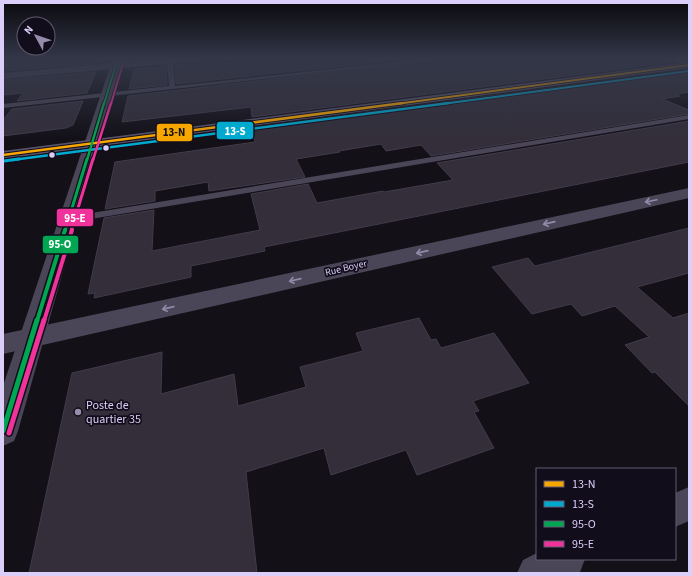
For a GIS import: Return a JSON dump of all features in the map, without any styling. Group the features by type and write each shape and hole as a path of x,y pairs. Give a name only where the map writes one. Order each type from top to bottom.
{"main road":[{"path":"3,155 537,85"}],"street":[{"path":"3,431 67,220 110,85"},
{"name":"Rue Boyer","path":"3,344 689,193"},
{"path":"676,510 689,504"},
{"path":"536,573 565,560"}],"lane":[{"path":"3,106 192,85"},
{"path":"67,220 689,116"}],"building":[{"path":"3,85 90,85 87,93 17,101 23,93 3,95"},
{"path":"130,85 167,85 167,85 129,89"},
{"path":"223,85 498,85 252,117 251,107 122,122 128,96"},
{"path":"575,85 689,85 689,92 676,94 680,96 662,99 689,110 689,114 431,156 421,145 386,151 381,144 296,159 305,177 209,191 208,182 155,191 155,201 105,209 115,162 255,142 253,127"},
{"path":"83,101 73,125 66,128 3,136 3,120 12,109"},
{"path":"689,121 689,162 264,247 265,251 191,266 191,277 94,298 95,293 88,294 104,218 154,210 152,251 260,230 251,194 308,184 317,203 384,192 453,180 437,163"},
{"path":"689,228 689,273 637,287 673,318 689,313 689,406 655,372 652,373 625,345 649,337 615,306 582,316 571,304 532,314 492,267 528,258 535,266"},
{"path":"419,318 431,340 436,339 441,348 494,333 529,383 473,401 479,411 474,412 494,448 417,475 406,450 331,475 324,448 246,472 257,573 29,573 72,373 162,352 161,394 234,374 238,406 306,387 300,367 363,351 356,333"}],"transit line":[{"name":"95-O","path":"3,431 110,85"},
{"name":"95-E","path":"9,433 116,85"},
{"name":"13-N","path":"3,155 537,85"},
{"name":"13-S","path":"4,161 583,85"}],"place":[{"name":"Poste de quartier 35","path":"78,412"}]}
